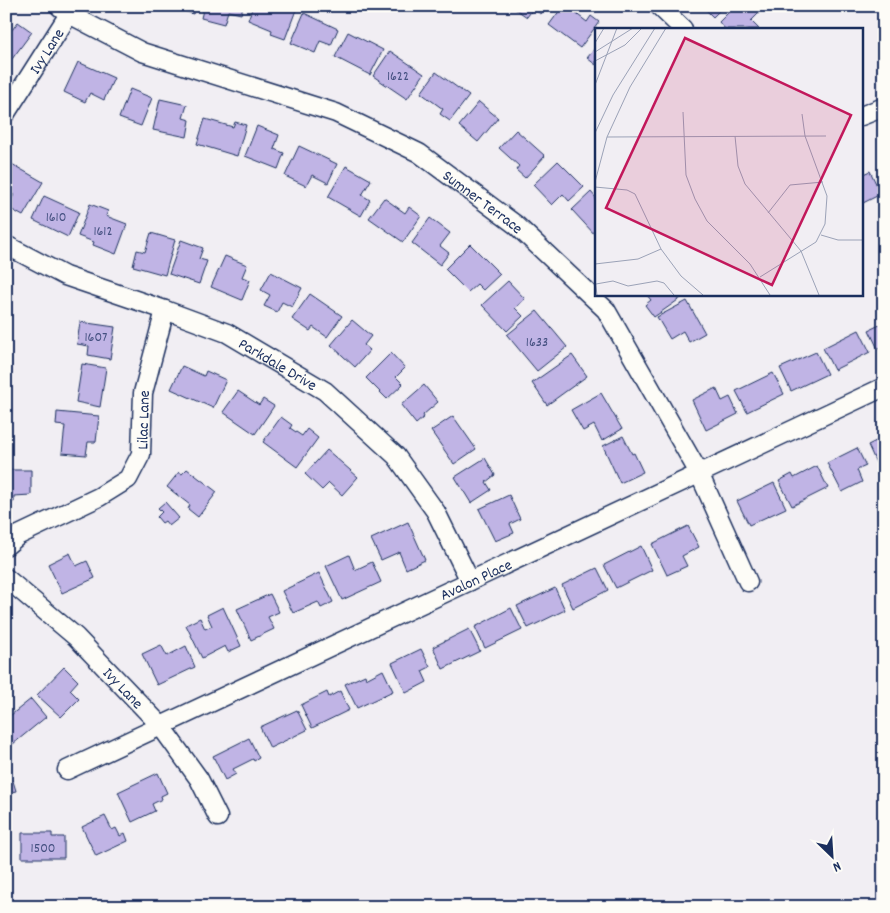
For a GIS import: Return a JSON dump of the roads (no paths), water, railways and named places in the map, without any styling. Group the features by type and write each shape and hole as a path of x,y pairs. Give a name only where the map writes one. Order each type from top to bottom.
{"street":[{"path":"659,6 681,28"},
{"name":"Ivy Lane","path":"6,113 64,10"},
{"name":"Sumner Terrace","path":"64,10 142,52 336,113 419,153 516,225 606,310 699,473 748,582"},
{"path":"862,116 884,107"},
{"name":"Parkdale Drive","path":"6,245 65,276 227,333 325,391 396,456 436,512 470,581"},
{"name":"Lilac Lane","path":"6,546 19,535 99,498 128,479 141,454 143,393 165,310"},
{"name":"Avalon Place","path":"67,770 884,387"},
{"name":"Ivy Lane","path":"6,578 76,637 160,725 200,779 218,817"}]}
